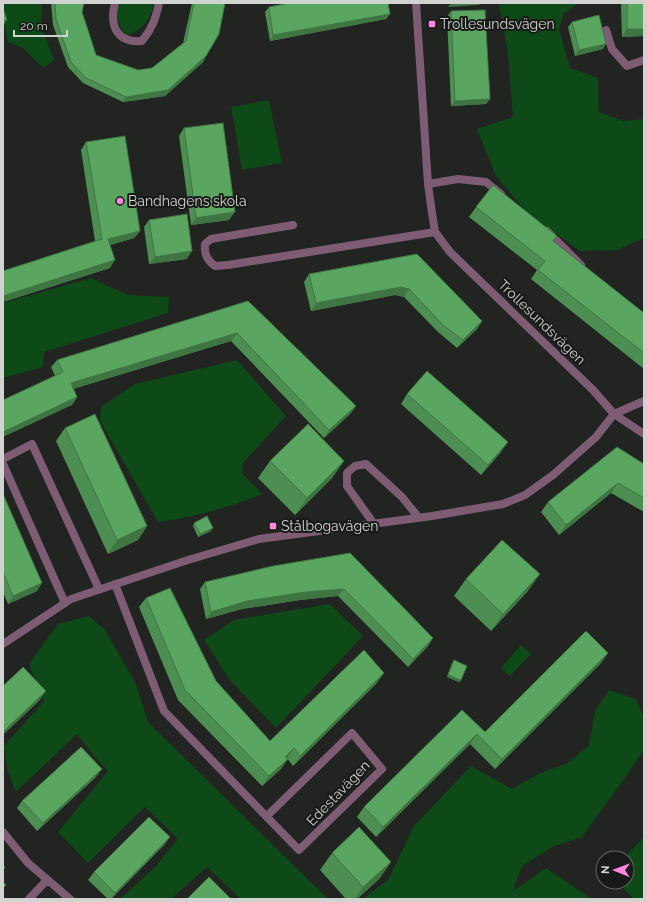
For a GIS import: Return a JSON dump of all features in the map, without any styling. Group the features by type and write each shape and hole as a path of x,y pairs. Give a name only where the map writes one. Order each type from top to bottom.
{"street":[{"path":"115,3 114,21 116,30 121,37 130,42 142,41 151,30 157,17 159,3"},
{"name":"Trollesundsvägen","path":"416,3 428,184 435,232 450,252 593,390 614,414 644,434"},
{"path":"606,30 612,49 627,66 644,60"},
{"path":"428,184 458,179 486,182 511,202"},
{"path":"293,224 211,238 205,244 204,252 208,261 215,266 228,265 435,232"},
{"path":"542,227 588,272"},
{"path":"3,644 71,598 188,560 259,539 419,518 503,504 525,495 553,475 596,437 614,414 644,401"},
{"path":"3,459 32,444 99,589"},
{"path":"3,464 65,603"},
{"path":"374,524 347,486 347,474 355,466 366,464 402,497 419,518"},
{"name":"Edestavägen","path":"115,584 164,711 299,850 382,769 352,733 267,816"},
{"path":"3,832 28,863 70,899"},
{"path":"29,899 47,880"}],"green space":[{"path":"4,3 42,3 41,25 54,60 43,68 23,48 8,42 4,24"},
{"path":"119,3 154,4 145,24 133,33 127,35 119,25"},
{"path":"499,3 579,3 564,13 559,29 570,68 598,78 599,112 623,121 644,119 644,238 617,250 580,251 526,212 496,176 477,129 513,117 508,54"},
{"path":"269,100 282,163 242,170 231,107"},
{"path":"91,278 128,295 169,297 168,313 44,352 43,367 3,378 3,303"},
{"path":"237,360 286,416 243,463 242,473 262,494 237,504 211,511 158,522 100,421 101,407 135,384"},
{"path":"330,604 363,636 276,728 229,679 204,640 234,620"},
{"path":"89,616 105,630 136,684 148,722 328,899 241,899 207,867 171,899 120,899 155,867 178,839 145,807 88,863 58,832 108,771 77,734 16,792 7,769 4,746 44,701 29,664 58,624"},
{"path":"521,645 531,654 510,676 501,668"},
{"path":"609,690 636,699 644,718 644,749 582,837 554,846 522,866 513,891 546,868 592,899 362,899 388,880 414,826 471,766 512,789 538,774 568,763 589,745 595,711"},
{"path":"644,837 644,899 634,899 625,890 635,890 635,850 632,850"}],"building":[{"path":"55,3 84,3 82,12 96,55 138,70 152,68 186,41 194,3 225,3 219,34 206,56 168,90 126,97 86,78 71,62 56,19"},
{"path":"289,3 388,3 390,14 273,35 269,7"},
{"path":"627,3 644,3 644,29 627,29"},
{"path":"3,8 7,20 3,21"},
{"path":"485,10 490,99 455,101 451,11"},
{"path":"599,15 606,44 579,50 572,22"},
{"path":"223,123 235,212 196,218 184,128"},
{"path":"125,136 140,231 108,239 115,260 3,296 3,271 102,239 86,142"},
{"path":"493,185 557,236 553,241 644,313 644,353 538,270 545,261 476,207"},
{"path":"187,214 192,251 155,257 149,220"},
{"path":"417,254 482,321 463,340 443,325 409,289 401,287 316,303 309,274"},
{"path":"248,301 356,406 329,430 237,333 71,383 77,397 3,432 3,400 63,372 57,360"},
{"path":"427,371 508,442 488,465 407,394"},
{"path":"95,414 147,526 117,540 65,428"},
{"path":"308,424 344,461 307,498 270,461"},
{"path":"617,447 644,464 644,498 618,483 566,525 548,502"},
{"path":"3,494 42,583 13,596 3,572"},
{"path":"207,516 213,528 200,534 194,523"},
{"path":"502,540 540,574 503,614 466,579"},
{"path":"350,553 433,638 413,659 344,589 306,592 247,601 211,612 205,582 273,566"},
{"path":"170,588 216,681 270,741 364,650 384,673 300,756 294,748 285,757 288,759 269,776 185,690 146,598"},
{"path":"586,631 608,653 502,759 477,734 383,827 364,807 462,710 485,732"},
{"path":"454,660 467,666 461,680 448,675"},
{"path":"23,667 46,691 3,732 3,686"},
{"path":"81,747 102,769 43,823 22,801"},
{"path":"149,817 170,837 115,893 94,872"},
{"path":"359,827 391,862 363,887 332,853"},
{"path":"209,877 231,899 187,899"}],"place":[{"name":"Trollesundsvägen","path":"432,24"},
{"name":"Bandhagens skola","path":"120,201"},
{"name":"Stålbogavägen","path":"273,526"}]}
